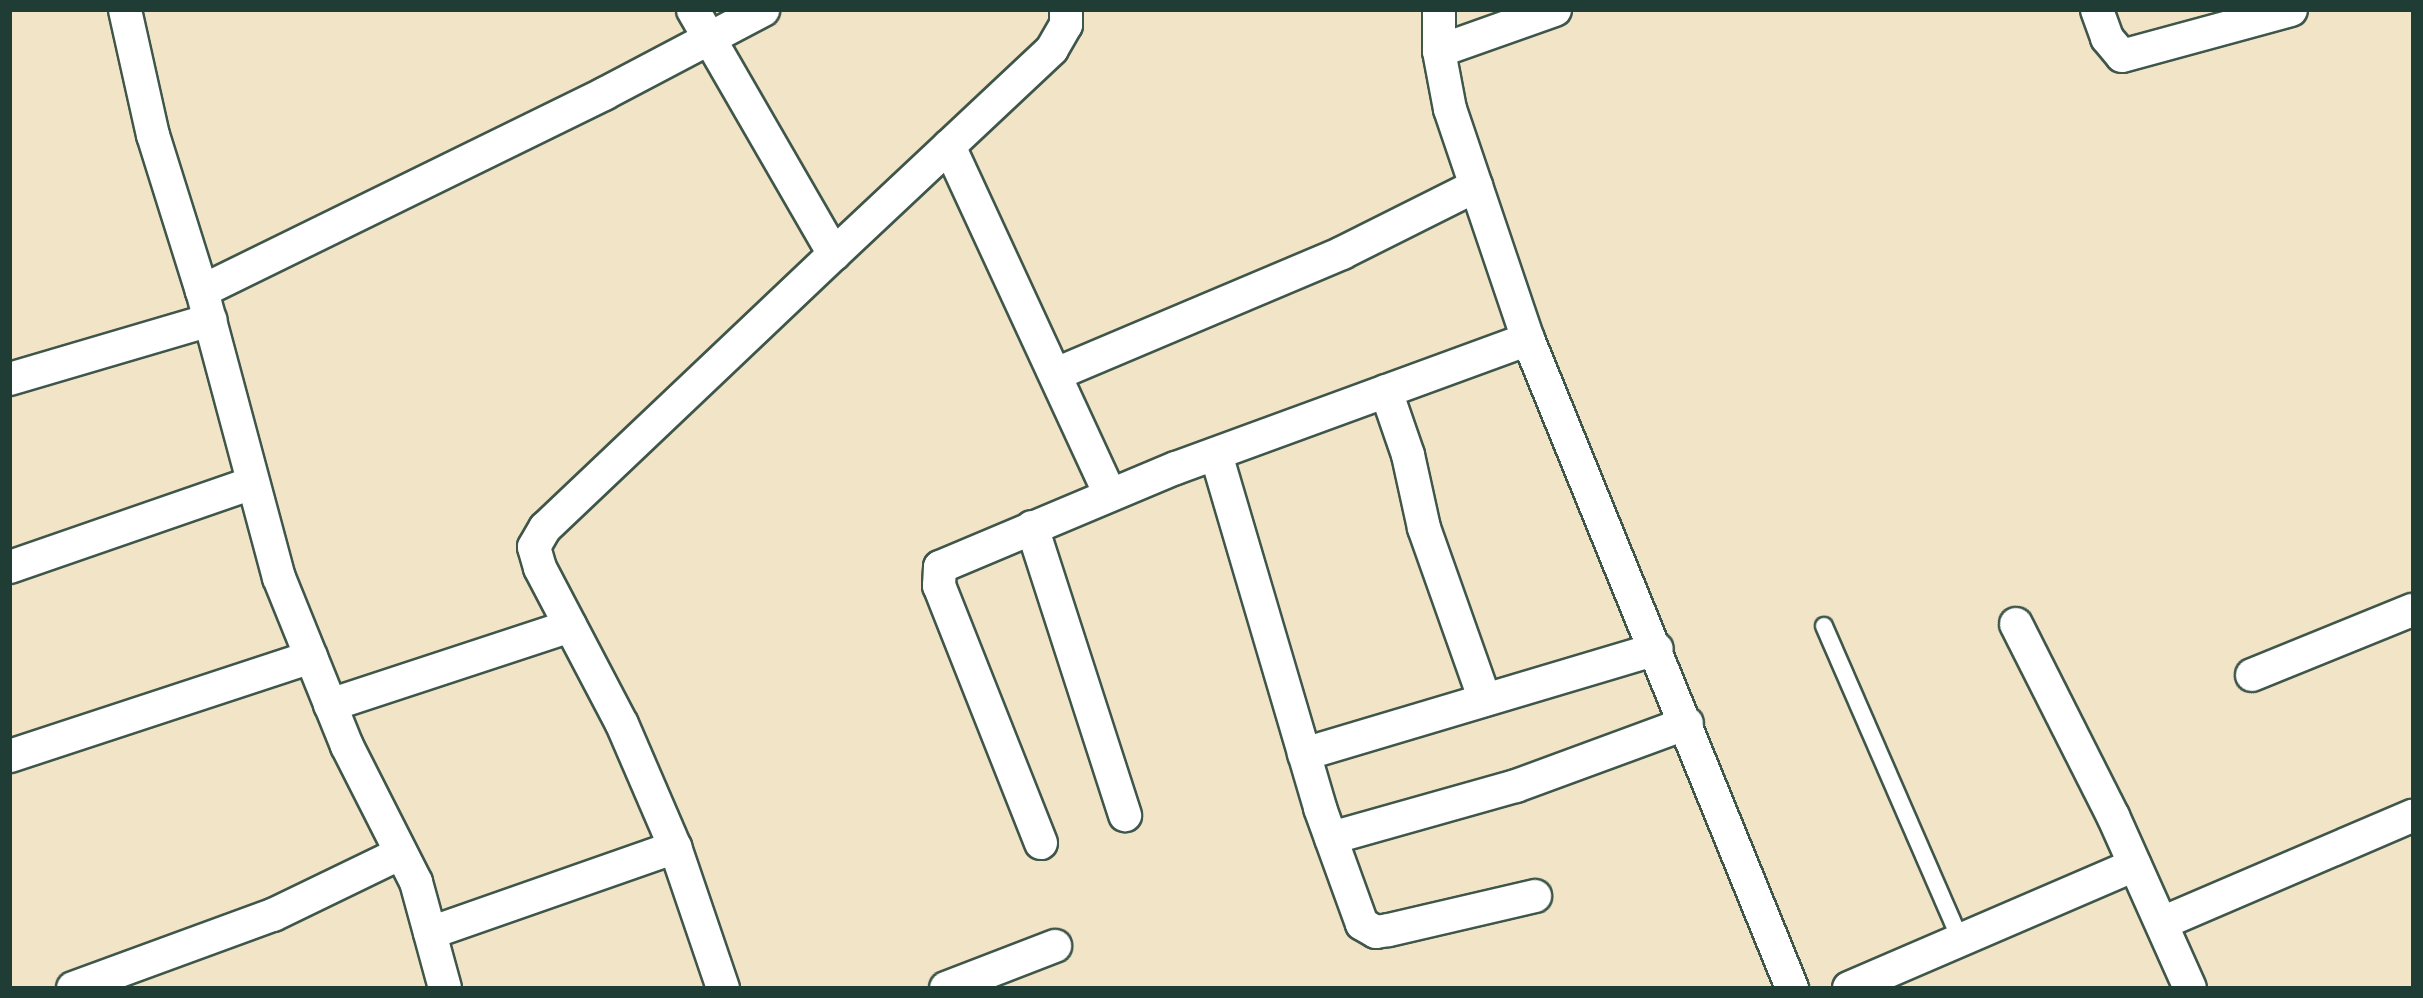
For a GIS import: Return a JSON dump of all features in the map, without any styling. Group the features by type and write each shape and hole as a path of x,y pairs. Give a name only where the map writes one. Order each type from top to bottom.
{"street":[{"path":"124,10 153,135 206,306 279,578 330,705 416,882 445,987"},
{"path":"693,10 834,254"},
{"path":"10,379 206,306 763,10"},
{"path":"723,987 675,847 622,724 535,557 539,537 949,146 1063,25 1091,10"},
{"path":"1555,10 1435,24 1450,109 1528,339 1657,649 1792,987"},
{"path":"2097,10 2107,38 2122,56 2291,10"},
{"path":"949,146 1110,495"},
{"path":"1056,374 1342,253 1476,186"},
{"path":"1041,843 937,579 940,567 1032,526 1110,495 1528,339"},
{"path":"1386,391 1408,455 1424,528 1485,700"},
{"path":"1216,454 1330,838 1354,906 1368,930 1389,930 1535,896"},
{"path":"10,567 253,483"},
{"path":"1032,526 1125,815"},
{"path":"2252,675 2412,610"},
{"path":"2016,624 2135,865 2190,987"},
{"path":"330,705 570,626"},
{"path":"1304,754 1657,649"},
{"path":"10,756 311,657"},
{"path":"1330,838 1516,786 1687,723"},
{"path":"2162,924 2412,816"},
{"path":"430,933 675,847"},
{"path":"87,985 273,915 401,853"},
{"path":"1849,987 2135,865"},
{"path":"946,987 1055,946"}],"lane":[{"path":"1824,626 1960,939"}]}
